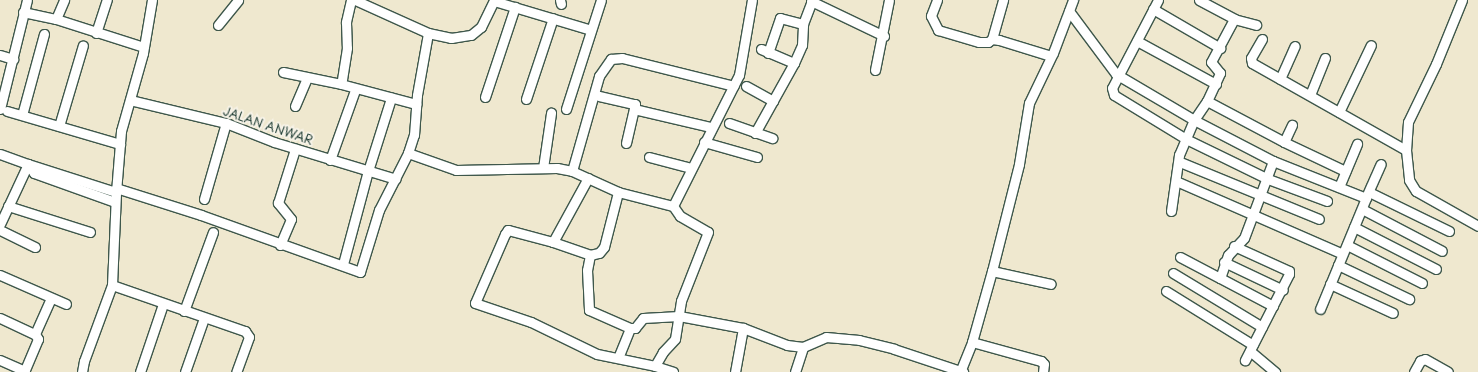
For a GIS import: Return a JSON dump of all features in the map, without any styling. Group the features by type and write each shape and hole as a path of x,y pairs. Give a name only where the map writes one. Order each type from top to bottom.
{"street":[{"path":"27,0 13,59 4,82 3,110 120,144"},
{"path":"56,19 64,0"},
{"path":"96,33 107,0"},
{"path":"82,372 86,354 112,285 116,190 120,144 144,48 152,0"},
{"path":"218,25 238,0"},
{"path":"341,84 347,48 346,22 351,0"},
{"path":"355,0 428,33 451,38 471,35 481,27 494,0 591,30"},
{"path":"566,109 601,0"},
{"path":"673,206 704,142 734,86 742,60 752,0"},
{"path":"876,70 884,36 889,0"},
{"path":"937,0 931,16 938,30 979,42 988,42 992,39 1003,0"},
{"path":"590,255 587,270 589,310 630,328 635,328 643,318 679,316 743,328 787,345 802,347 826,337 859,340 894,348 961,372 972,342 992,271 1019,164 1029,103 1052,56 1073,0"},
{"path":"1158,0 1112,88 1114,95 1186,139 1268,179 1327,201"},
{"path":"1198,0 1234,19 1256,25"},
{"path":"1462,0 1436,64 1408,122 1406,150 1409,180 1416,191 1478,226"},
{"path":"755,133 794,63 802,45 803,24 812,1 884,36"},
{"path":"485,97 515,7"},
{"path":"1153,9 1220,48"},
{"path":"1069,11 1119,75 1194,120 1273,161 1339,187 1367,195 1449,231"},
{"path":"23,12 56,19 144,48"},
{"path":"526,99 553,18"},
{"path":"794,63 764,51 780,18 803,24"},
{"path":"1171,211 1180,162 1179,155 1194,120 1216,84 1220,73 1210,63 1220,48 1234,19"},
{"path":"0,154 28,164 201,215 280,245 343,264 360,272 378,210 396,179 408,153 416,119 416,104 428,33"},
{"path":"22,115 44,34"},
{"path":"992,39 1052,56"},
{"path":"1262,39 1251,61 1406,150"},
{"path":"1136,41 1216,84"},
{"path":"59,126 83,44"},
{"path":"1339,112 1371,45"},
{"path":"1280,79 1295,46"},
{"path":"0,55 13,59"},
{"path":"572,171 600,76 611,59 622,58 734,86"},
{"path":"1310,96 1325,58"},
{"path":"283,72 341,84 355,90 416,104"},
{"path":"295,106 307,78"},
{"path":"746,86 773,101"},
{"path":"330,160 355,90"},
{"path":"599,96 635,104 626,143"},
{"path":"343,264 368,171 391,98"},
{"name":"JALAN ANWAR","path":"130,100 226,123 295,149 396,179"},
{"path":"1207,101 1284,142 1345,171"},
{"path":"634,109 712,127"},
{"path":"543,168 551,113"},
{"path":"204,199 226,123"},
{"path":"729,123 772,138"},
{"path":"1284,142 1292,125"},
{"path":"704,142 757,157"},
{"path":"1339,187 1358,144"},
{"path":"280,245 291,219 278,203 295,149"},
{"path":"408,153 456,170 543,168 572,171 618,192 673,206 680,216 708,232 681,301 675,339 663,352 655,366"},
{"path":"649,157 691,168"},
{"path":"1220,278 1224,262 1234,246 1244,238 1268,179 1273,161"},
{"path":"1180,162 1260,197 1319,219"},
{"path":"28,164 34,173 116,202"},
{"path":"0,224 28,164"},
{"path":"1320,309 1341,254 1381,164"},
{"path":"553,242 588,178"},
{"path":"1176,181 1252,216 1341,254"},
{"path":"618,192 604,247 600,253 590,255 553,242 508,230 475,303 531,322 597,354 655,366 667,371"},
{"path":"8,206 90,232"},
{"path":"1362,209 1442,250"},
{"path":"1354,227 1436,269"},
{"path":"0,230 35,247"},
{"path":"184,311 213,232"},
{"path":"1346,245 1422,283"},
{"path":"1234,246 1289,271 1283,290 1245,360"},
{"path":"1180,257 1274,306"},
{"path":"1224,262 1283,290"},
{"path":"1338,265 1409,299"},
{"path":"992,271 1051,284"},
{"path":"1173,273 1262,327"},
{"path":"0,275 66,304"},
{"path":"1330,284 1393,313"},
{"path":"112,285 248,334 249,337 236,372"},
{"path":"1166,291 1251,348 1275,372"},
{"path":"35,334 51,298"},
{"path":"140,372 163,304"},
{"path":"0,318 35,334 38,339 25,371 0,360"},
{"path":"185,372 204,318"},
{"path":"618,358 630,328"},
{"path":"735,372 743,328"},
{"path":"972,342 1041,361 1044,364 1044,372"},
{"path":"795,372 802,347"},
{"path":"1414,372 1420,361 1425,359 1448,372"}]}
